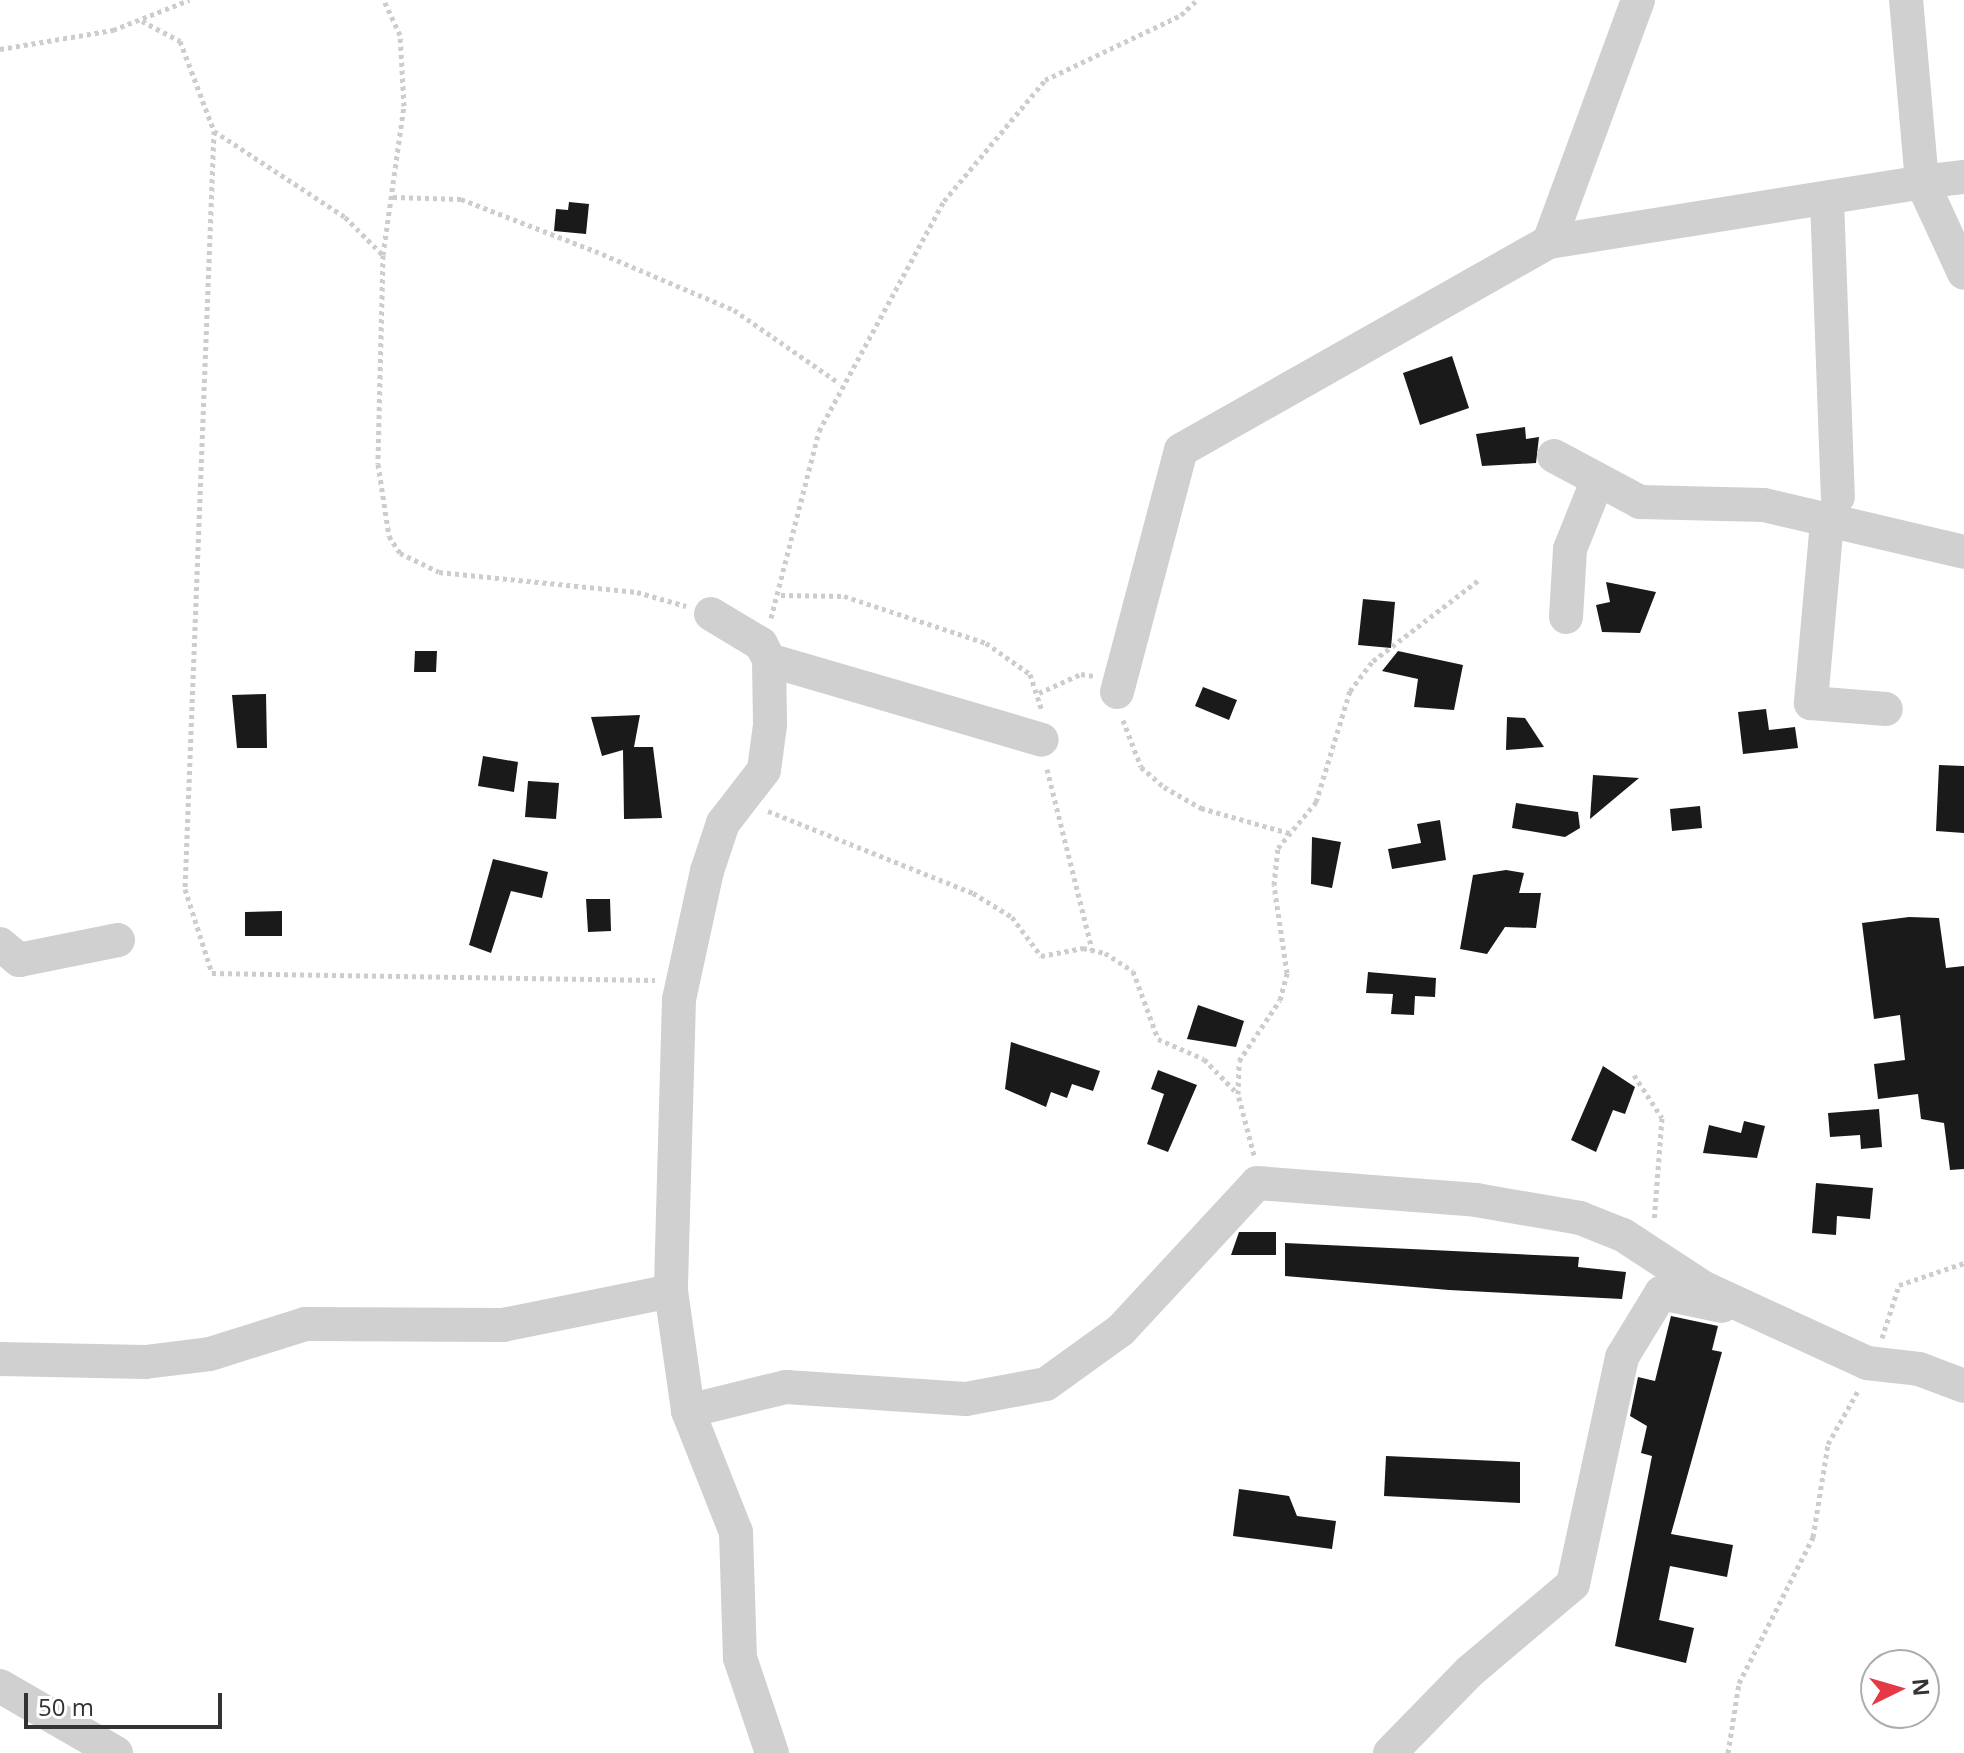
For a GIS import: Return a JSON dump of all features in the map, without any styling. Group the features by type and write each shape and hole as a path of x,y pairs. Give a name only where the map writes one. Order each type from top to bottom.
{"street":[{"path":"1549,242 1638,0"},
{"path":"1906,0 1922,182 1964,273"},
{"path":"1117,692 1181,450 1549,242 1964,177"},
{"path":"1827,200 1833,509 1811,703 1886,709"},
{"path":"1554,456 1597,482 1640,502 1833,509 1964,552"},
{"path":"1566,617 1570,549 1597,482"},
{"path":"711,614 765,652 1042,740"},
{"path":"765,652 767,760 723,823 707,871 673,1038 671,1291 688,1411 736,1532 740,1658 772,1753"},
{"path":"0,944 19,960 118,940"},
{"path":"688,1411 786,1387 966,1399 1046,1384 1121,1330 1244,1189 1263,1183 1533,1207 1580,1218 1654,1254 1704,1288 1882,1366 1964,1386"},
{"path":"0,1359 145,1362 210,1354 305,1324 503,1325 671,1291"},
{"path":"1390,1753 1469,1672 1573,1584 1622,1357 1661,1293 1702,1307 1746,1305"},
{"path":"0,1686 116,1753"}],"path":[{"path":"0,49 55,45 142,21 189,0"},
{"path":"384,0 400,35 404,106 383,255 378,464 389,536 400,553 439,572 637,592 711,614"},
{"path":"765,652 819,431 839,383 944,201 989,139 1045,80 1181,15 1197,0"},
{"path":"142,21 180,41 214,131 185,889 212,973 683,978"},
{"path":"214,131 345,217 383,255"},
{"path":"393,197 461,199 580,244 734,310 839,383"},
{"path":"1263,1183 1238,1094 1239,1061 1280,1000 1287,973 1274,885 1278,848 1316,802 1350,691 1373,661 1481,578"},
{"path":"1039,693 1081,674 1101,678 1117,692 1141,767 1164,787 1201,808 1292,834"},
{"path":"740,801 973,893 1012,917 1041,956 1083,948 1105,953 1133,971 1158,1039 1204,1059 1238,1094"},
{"path":"1634,1075 1662,1118 1654,1254"},
{"path":"1728,1753 1739,1683 1813,1537 1828,1444 1841,1413 1861,1386 1882,1366 1899,1285 1964,1263"}],"building":[{"path":"569,202 589,204 586,234 554,231 556,209 568,210"},
{"path":"1452,356 1469,408 1420,425 1403,373"},
{"path":"1525,427 1526,439 1539,437 1536,463 1482,466 1476,434"},
{"path":"1606,582 1656,592 1640,633 1602,632 1596,605 1610,602"},
{"path":"1363,599 1395,602 1391,648 1358,645"},
{"path":"415,651 437,651 436,672 414,672"},
{"path":"1398,651 1463,665 1454,710 1414,707 1418,679 1382,671"},
{"path":"1203,687 1237,700 1229,720 1195,706"},
{"path":"266,694 267,748 237,748 232,695"},
{"path":"1766,709 1769,730 1795,727 1798,748 1743,754 1738,712"},
{"path":"640,715 634,747 653,747 662,818 624,819 623,750 602,756 591,717"},
{"path":"1507,717 1525,718 1544,747 1506,750"},
{"path":"483,756 518,762 514,792 478,786"},
{"path":"1939,765 1964,766 1964,833 1936,831"},
{"path":"1593,775 1639,778 1590,819"},
{"path":"528,781 559,783 556,819 525,817"},
{"path":"1516,803 1578,812 1580,828 1565,837 1512,828"},
{"path":"1700,806 1702,828 1672,831 1670,809"},
{"path":"1440,820 1446,860 1392,869 1388,849 1421,843 1417,824"},
{"path":"1312,837 1341,842 1332,888 1311,884"},
{"path":"493,859 548,872 542,898 511,891 491,953 469,945"},
{"path":"1506,870 1524,873 1519,893 1541,893 1536,928 1505,927 1487,954 1460,949 1473,875"},
{"path":"586,899 610,899 611,931 588,932"},
{"path":"282,911 282,936 245,936 245,912"},
{"path":"1909,917 1939,918 1946,968 1964,966 1964,1169 1950,1170 1944,1123 1921,1119 1918,1094 1878,1099 1874,1064 1905,1060 1900,1015 1874,1019 1862,923"},
{"path":"1368,972 1436,978 1435,997 1415,996 1414,1015 1391,1014 1393,994 1366,993"},
{"path":"1198,1005 1244,1021 1236,1047 1187,1039"},
{"path":"1011,1042 1100,1071 1093,1091 1072,1084 1067,1098 1051,1092 1046,1107 1005,1089"},
{"path":"1603,1066 1635,1087 1625,1114 1613,1110 1596,1152 1571,1140"},
{"path":"1158,1070 1197,1085 1168,1152 1147,1144 1164,1094 1151,1089"},
{"path":"1879,1109 1882,1147 1861,1149 1860,1135 1830,1137 1828,1113"},
{"path":"1744,1121 1765,1126 1757,1158 1703,1153 1709,1125 1741,1133"},
{"path":"1816,1183 1873,1188 1870,1219 1837,1216 1836,1235 1812,1233"},
{"path":"1239,1232 1276,1232 1276,1255 1231,1255"},
{"path":"1285,1243 1579,1257 1578,1267 1626,1272 1622,1299 1449,1290 1285,1276"},
{"path":"1671,1316 1718,1326 1712,1350 1722,1352 1671,1534 1733,1545 1727,1577 1670,1566 1659,1620 1694,1628 1686,1663 1615,1646 1652,1456 1641,1453 1647,1426 1630,1416 1638,1377 1655,1381"},
{"path":"1386,1456 1520,1462 1520,1503 1384,1496"},
{"path":"1239,1489 1289,1496 1297,1516 1336,1521 1332,1549 1233,1536"}]}
